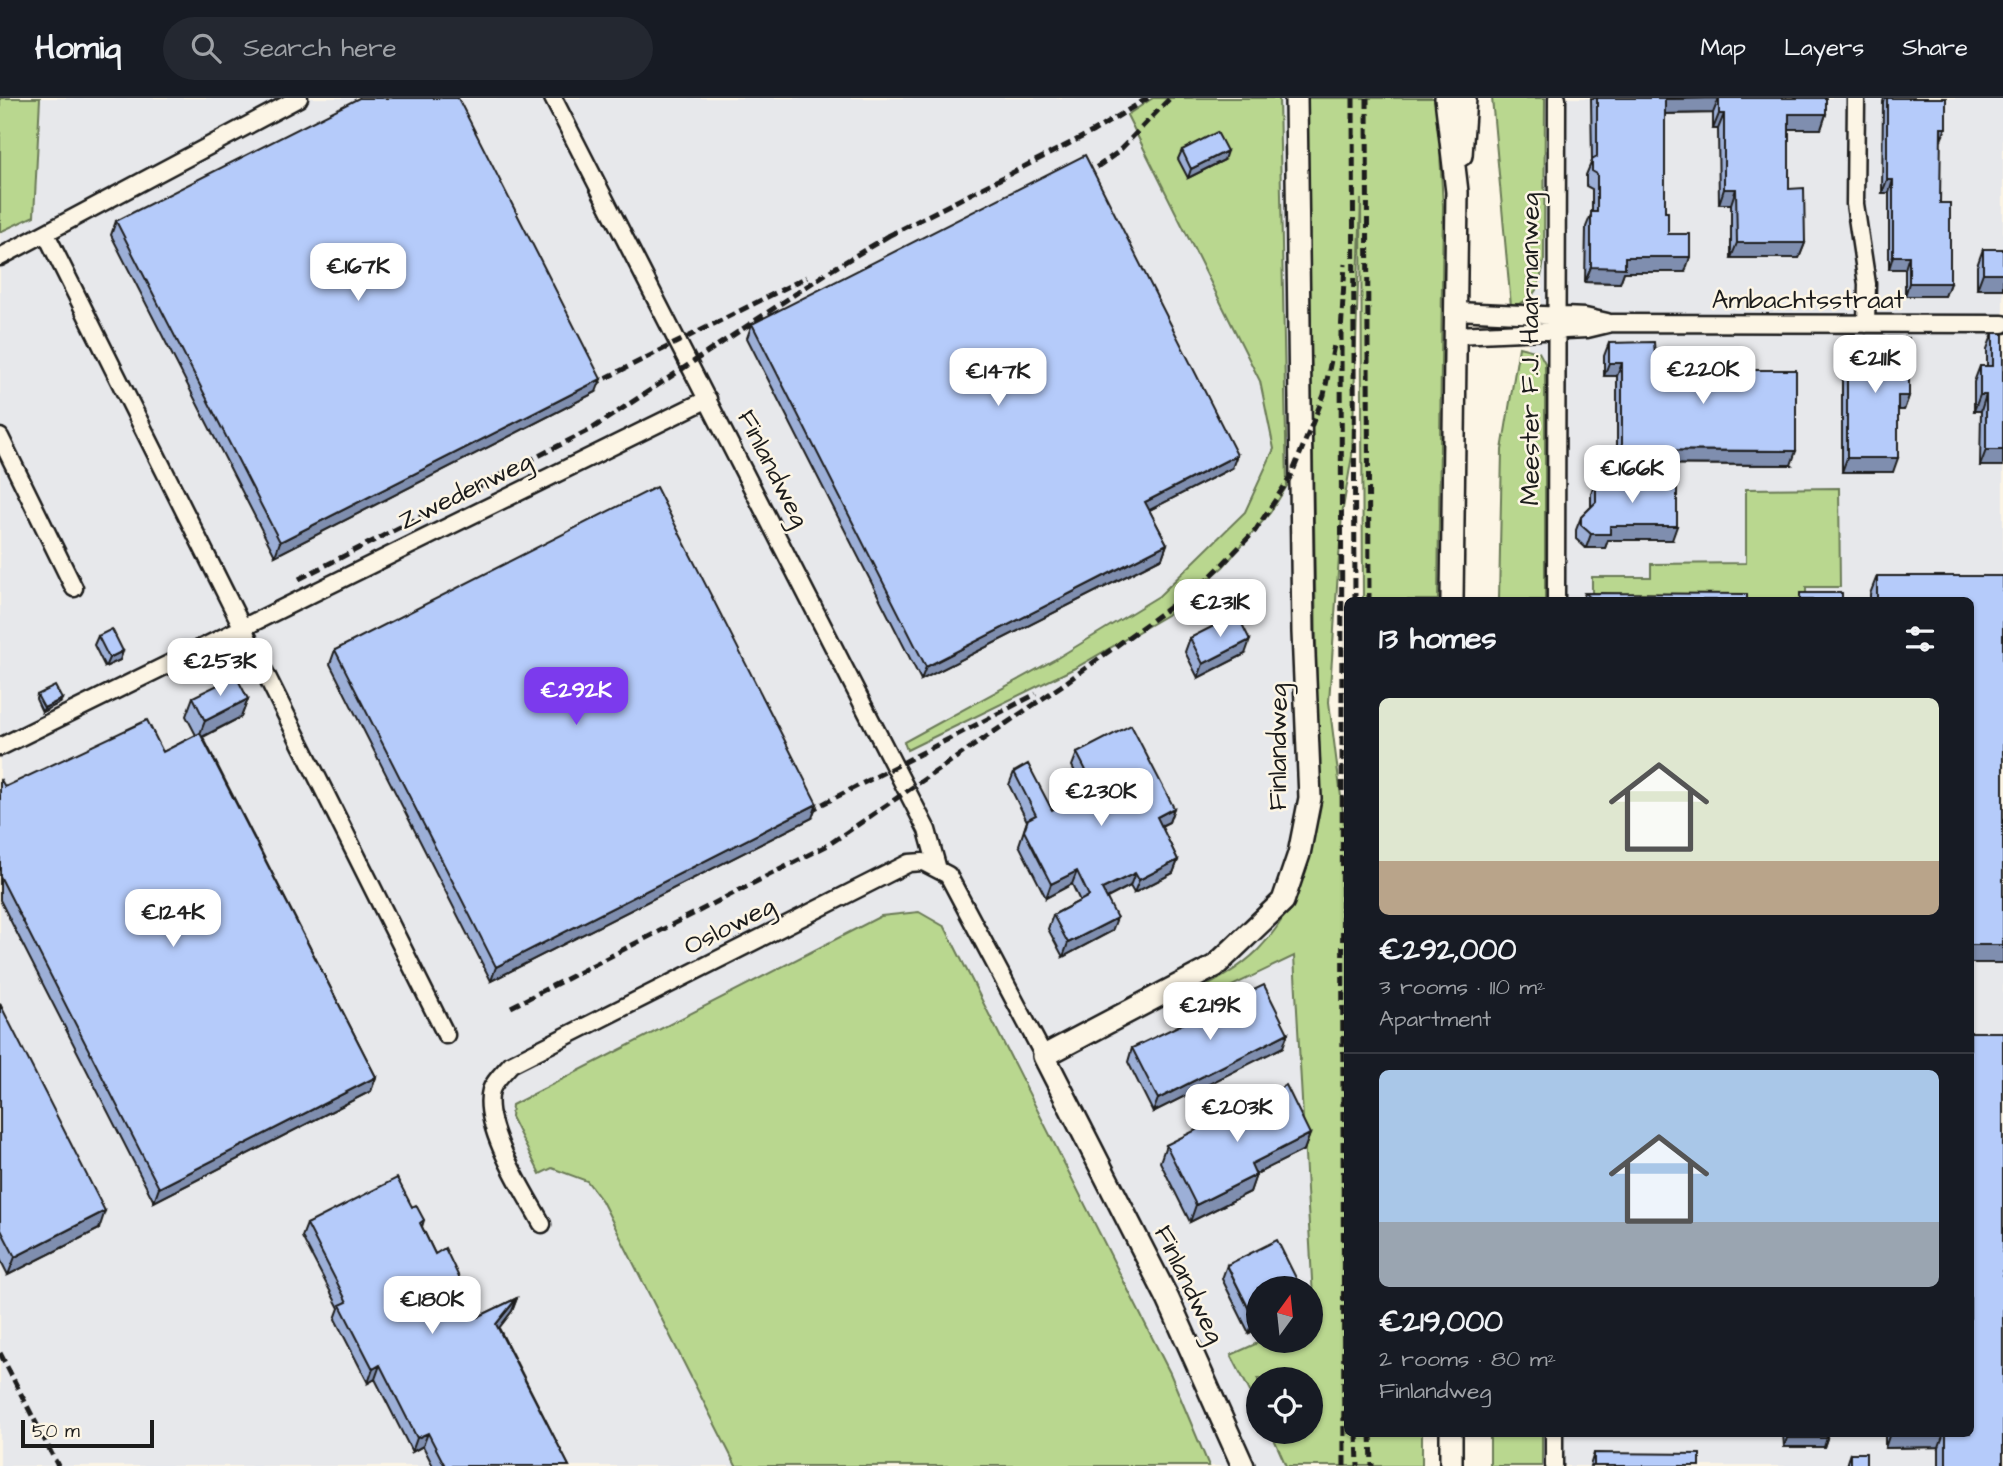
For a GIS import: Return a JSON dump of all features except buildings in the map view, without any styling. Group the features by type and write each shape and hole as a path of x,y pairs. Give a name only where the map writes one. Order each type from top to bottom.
{"street":[{"path":"0,257 299,98"},
{"name":"Finlandweg","path":"553,98 927,830 937,866"},
{"name":"Finlandweg","path":"1243,1466 1174,1311 1044,1056 1215,966 1283,901 1299,853 1310,798 1303,632 1296,98"},
{"path":"1446,98 1457,192"},
{"path":"1452,597 1457,192 1465,98"},
{"name":"Meester F.J. Haarmanweg","path":"1556,597 1557,98"},
{"path":"1857,98 1855,204 1867,284 1866,324"},
{"path":"46,234 446,1035"},
{"name":"Ambachtsstraat","path":"1456,310 1557,323"},
{"name":"Ambachtsstraat","path":"1456,335 1585,317 1612,323 2003,324"},
{"name":"Zwedenweg","path":"0,747 708,399"},
{"path":"0,437 74,588"},
{"name":"Osloweg","path":"542,1224 503,1151 492,1119 491,1089 511,1063 896,868 923,862 937,866"},
{"path":"937,866 948,875 964,901 1044,1056"},
{"path":"1451,1437 1451,1466"},
{"path":"1554,1437 1554,1466"}],"shaded area":[{"path":"0,98 1341,98 1313,938 1329,1466 0,1466"},
{"path":"1530,98 2003,98 2003,1466 1519,1466 1520,1437 1974,1437 1974,597 1526,597"}],"green space":[{"path":"0,98 40,98 34,216 0,232"},
{"path":"1153,98 1279,98 1287,486 1270,513 1223,567 1167,615 1077,667 907,750 904,742 1054,660 1159,596 1245,512 1274,449 1260,381 1127,115"},
{"path":"1307,98 1437,98 1443,206 1438,597 1363,597 1361,199 1352,456 1342,514 1329,702 1344,820 1344,1437 1422,1437 1422,1466 1286,1466 1276,1444 1323,1444 1323,1367 1246,1367 1246,1384 1231,1355 1246,1348 1246,1353 1323,1353 1323,1276 1312,1276 1294,956 1176,1013 1172,1005 1239,966 1258,950 1275,930 1299,885 1315,811 1318,760"},
{"path":"1492,98 1545,98 1543,268 1532,295 1520,304 1511,306"},
{"path":"1519,347 1539,352 1545,363 1545,597 1499,597 1502,450"},
{"path":"1839,488 1840,587 1806,587 1806,597 1592,596 1592,577 1651,577 1651,564 1746,563 1746,489"},
{"path":"919,912 945,927 1170,1373 1209,1466 736,1466 602,1201 587,1181 552,1168 540,1174 511,1117 512,1105 881,916"},
{"path":"1490,1437 1542,1437 1542,1466 1490,1466"}],"railway":[{"path":"888,236 1092,132 1148,98"},
{"path":"1084,176 1117,153 1170,98"},
{"path":"1353,98 1355,597"},
{"path":"1367,98 1369,597"},
{"path":"299,579 593,428 833,269 895,232"},
{"path":"1344,1466 1341,333 1345,264"},
{"path":"592,385 807,277"},
{"path":"511,1007 828,845 1061,686 1207,580 1255,531 1291,476 1324,395 1334,345"},
{"path":"809,811 1036,694"},
{"path":"0,1353 58,1466"},
{"path":"1357,1437 1358,1466"},
{"path":"1371,1437 1372,1466"}]}
